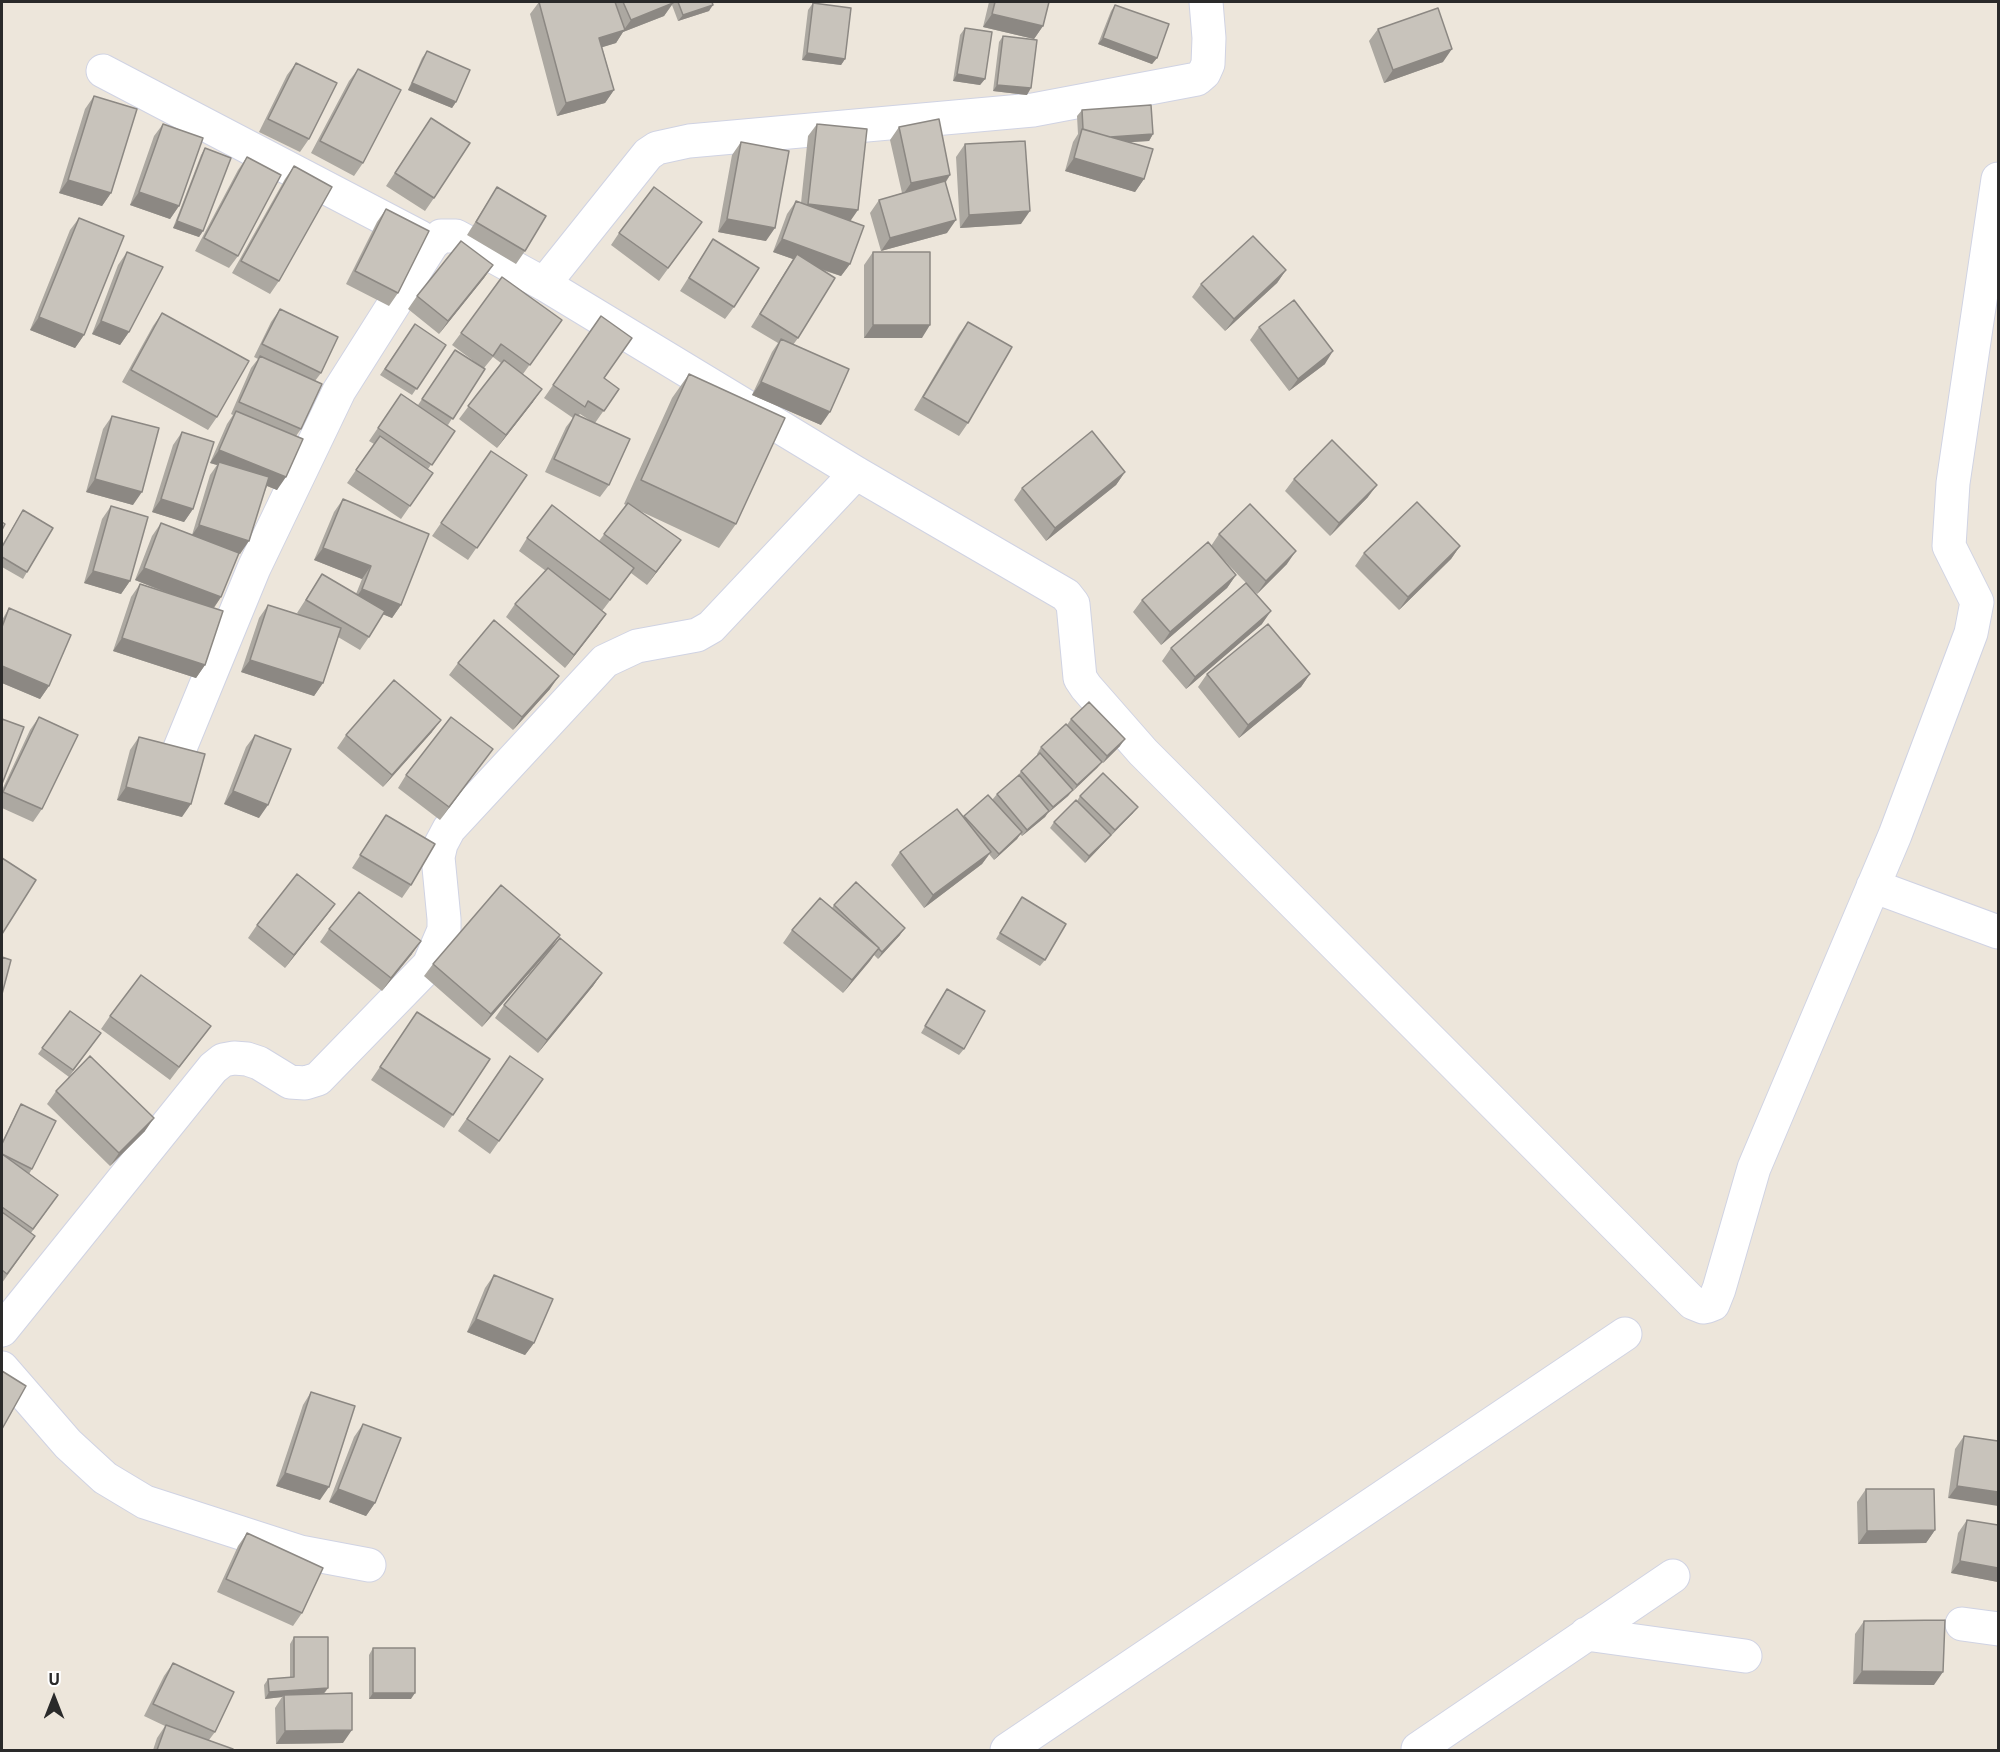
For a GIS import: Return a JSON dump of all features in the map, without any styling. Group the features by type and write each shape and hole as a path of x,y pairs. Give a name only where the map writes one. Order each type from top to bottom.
{"street":[{"path":"544,284 648,154 657,148 689,141 1033,110 1197,79 1204,73 1208,64 1209,38 1206,2"},
{"path":"103,71 432,244"},
{"path":"178,753 254,568 339,391 432,244 441,236 456,236 544,284 856,473 1066,595 1073,604 1080,678 1143,753 1693,1304 1703,1307 1713,1304 1754,1168 1894,835 1971,633 1977,602 1949,546 1953,483 1998,179"},
{"path":"2,1330 213,1068 223,1060 247,1059 260,1063 290,1082 305,1083 318,1079 429,965 444,930 438,857 441,844 450,829 605,661 636,646 697,635 711,627 856,473"},
{"path":"1873,886 1998,932"},
{"path":"1007,1750 1625,1334"},
{"path":"2,1368 68,1444 105,1478 145,1502 300,1552 369,1565"},
{"path":"1420,1750 1673,1576"},
{"path":"1962,1624 1998,1629"},
{"path":"1586,1634 1745,1656"}],"building":[{"path":"539,2 615,2 625,30 599,38 614,90 566,103"},
{"path":"623,2 672,2 673,3 631,20"},
{"path":"678,2 712,2 713,5 683,15"},
{"path":"995,2 1049,2 1043,26 992,14"},
{"path":"813,3 851,8 845,59 807,53"},
{"path":"1115,5 1169,24 1157,58 1103,38"},
{"path":"1438,8 1452,49 1393,70 1378,29"},
{"path":"965,28 992,32 985,79 957,74"},
{"path":"1003,36 1037,40 1031,88 997,85"},
{"path":"427,51 470,70 456,102 412,83"},
{"path":"296,63 337,83 309,139 268,119"},
{"path":"358,69 401,90 363,163 320,141"},
{"path":"94,96 137,109 111,193 68,180"},
{"path":"1151,105 1153,134 1110,137 1083,129 1082,110"},
{"path":"431,118 470,143 434,198 395,173"},
{"path":"939,119 950,175 911,183 899,127"},
{"path":"163,124 203,138 179,206 139,192"},
{"path":"817,124 867,129 858,210 808,204"},
{"path":"1082,129 1153,149 1144,179 1074,158"},
{"path":"1025,141 1030,211 969,215 965,144"},
{"path":"741,142 789,151 775,228 727,219"},
{"path":"205,148 231,158 203,231 177,221"},
{"path":"247,157 281,175 238,256 204,238"},
{"path":"294,166 332,187 279,281 241,261"},
{"path":"945,181 956,220 890,238 879,200"},
{"path":"497,187 546,216 525,251 476,222"},
{"path":"654,187 702,222 668,268 619,233"},
{"path":"796,201 864,226 850,264 782,239"},
{"path":"386,209 429,231 398,293 355,271"},
{"path":"79,218 124,236 84,335 39,317"},
{"path":"1253,236 1286,270 1234,319 1201,284"},
{"path":"713,239 759,268 734,307 689,278"},
{"path":"461,241 493,265 448,321 417,296"},
{"path":"127,252 163,267 129,332 101,321"},
{"path":"873,252 930,252 930,325 873,325"},
{"path":"797,254 835,278 798,338 760,314"},
{"path":"502,277 562,320 530,365 501,344 493,356 461,333"},
{"path":"1294,300 1333,351 1298,379 1259,327"},
{"path":"280,309 338,337 321,373 262,344"},
{"path":"162,313 249,361 217,417 131,370"},
{"path":"601,316 632,338 604,378 619,389 604,411 588,401 585,407 553,385"},
{"path":"968,322 1012,347 968,423 923,397"},
{"path":"415,324 446,345 417,389 385,369"},
{"path":"781,339 849,369 830,412 761,382"},
{"path":"455,350 485,369 453,419 422,399"},
{"path":"260,356 322,384 301,429 239,402"},
{"path":"504,360 542,389 506,435 468,406"},
{"path":"689,374 785,418 736,524 641,480"},
{"path":"401,394 455,431 432,465 378,428"},
{"path":"236,411 303,439 286,477 219,450"},
{"path":"575,414 630,439 609,485 554,459"},
{"path":"112,416 159,428 142,492 95,479"},
{"path":"1092,431 1125,472 1055,528 1022,488"},
{"path":"182,432 214,442 193,509 161,499"},
{"path":"380,436 433,473 410,506 356,470"},
{"path":"1332,440 1377,485 1339,523 1294,479"},
{"path":"491,451 527,475 477,548 441,523"},
{"path":"219,462 269,477 249,541 199,525"},
{"path":"343,499 429,534 401,605 362,589 371,566 323,548"},
{"path":"1417,502 1460,546 1408,597 1364,553"},
{"path":"628,503 681,540 656,572 604,534"},
{"path":"1250,504 1296,551 1266,581 1219,534"},
{"path":"552,505 634,568 610,600 527,538"},
{"path":"111,506 148,517 130,581 93,571"},
{"path":"23,510 53,528 27,572 2,557 2,547"},
{"path":"161,523 239,553 221,597 144,568"},
{"path":"1208,542 1236,575 1170,632 1142,600"},
{"path":"548,568 606,614 574,655 515,604"},
{"path":"322,574 385,611 369,637 306,600"},
{"path":"1246,583 1271,611 1195,677 1171,648"},
{"path":"140,584 223,611 205,665 122,638"},
{"path":"268,605 341,628 323,683 250,660"},
{"path":"9,608 71,635 49,686 2,666 2,627"},
{"path":"494,620 559,676 522,717 458,663"},
{"path":"1268,624 1310,674 1248,725 1207,674"},
{"path":"394,680 441,720 392,775 346,735"},
{"path":"1089,702 1125,739 1107,756 1071,719"},
{"path":"39,717 78,735 42,809 3,792"},
{"path":"451,717 493,749 449,807 406,775"},
{"path":"2,719 24,727 2,784"},
{"path":"1066,724 1102,762 1077,785 1041,747"},
{"path":"255,735 291,749 268,805 233,791"},
{"path":"139,737 205,754 191,804 126,787"},
{"path":"1040,753 1073,790 1053,807 1021,771"},
{"path":"1103,773 1138,807 1115,830 1080,796"},
{"path":"1019,775 1049,811 1027,830 997,794"},
{"path":"988,795 1022,832 999,854 964,816"},
{"path":"1076,800 1111,835 1089,856 1054,822"},
{"path":"957,809 991,852 933,895 900,852"},
{"path":"386,815 435,844 411,885 360,855"},
{"path":"2,858 36,880 2,934"},
{"path":"297,874 335,904 294,955 257,925"},
{"path":"856,882 905,928 882,952 834,905"},
{"path":"501,885 560,935 491,1014 433,964"},
{"path":"359,892 421,941 391,978 329,929"},
{"path":"1022,897 1066,924 1045,960 1000,933"},
{"path":"820,898 879,948 852,980 792,930"},
{"path":"560,938 602,973 547,1040 504,1005"},
{"path":"2,957 11,960 2,994"},
{"path":"141,975 211,1026 179,1067 110,1016"},
{"path":"947,989 985,1011 964,1049 925,1026"},
{"path":"70,1011 101,1033 73,1070 42,1048"},
{"path":"417,1012 490,1059 453,1115 380,1067"},
{"path":"90,1056 154,1118 119,1153 56,1091"},
{"path":"510,1056 543,1079 499,1141 467,1119"},
{"path":"21,1104 56,1121 32,1169 2,1154 2,1144"},
{"path":"2,1154 58,1195 33,1229 2,1207"},
{"path":"2,1212 35,1236 7,1274 2,1270"},
{"path":"494,1275 553,1299 534,1343 476,1319"},
{"path":"2,1371 26,1386 2,1429"},
{"path":"311,1392 355,1406 329,1487 285,1473"},
{"path":"363,1424 401,1438 375,1503 338,1489"},
{"path":"1964,1436 1998,1441 1998,1492 1957,1486"},
{"path":"1866,1489 1934,1489 1935,1530 1867,1531"},
{"path":"1967,1520 1998,1525 1998,1568 1960,1561"},
{"path":"247,1533 323,1568 302,1613 226,1579"},
{"path":"1945,1620 1943,1672 1862,1671 1864,1621"},
{"path":"294,1637 328,1637 328,1688 269,1692 268,1679 294,1677"},
{"path":"373,1648 415,1648 415,1693 373,1693"},
{"path":"173,1663 234,1692 215,1732 153,1704"},
{"path":"352,1693 352,1730 285,1731 284,1695"},
{"path":"166,1725 233,1749 157,1750"}]}
